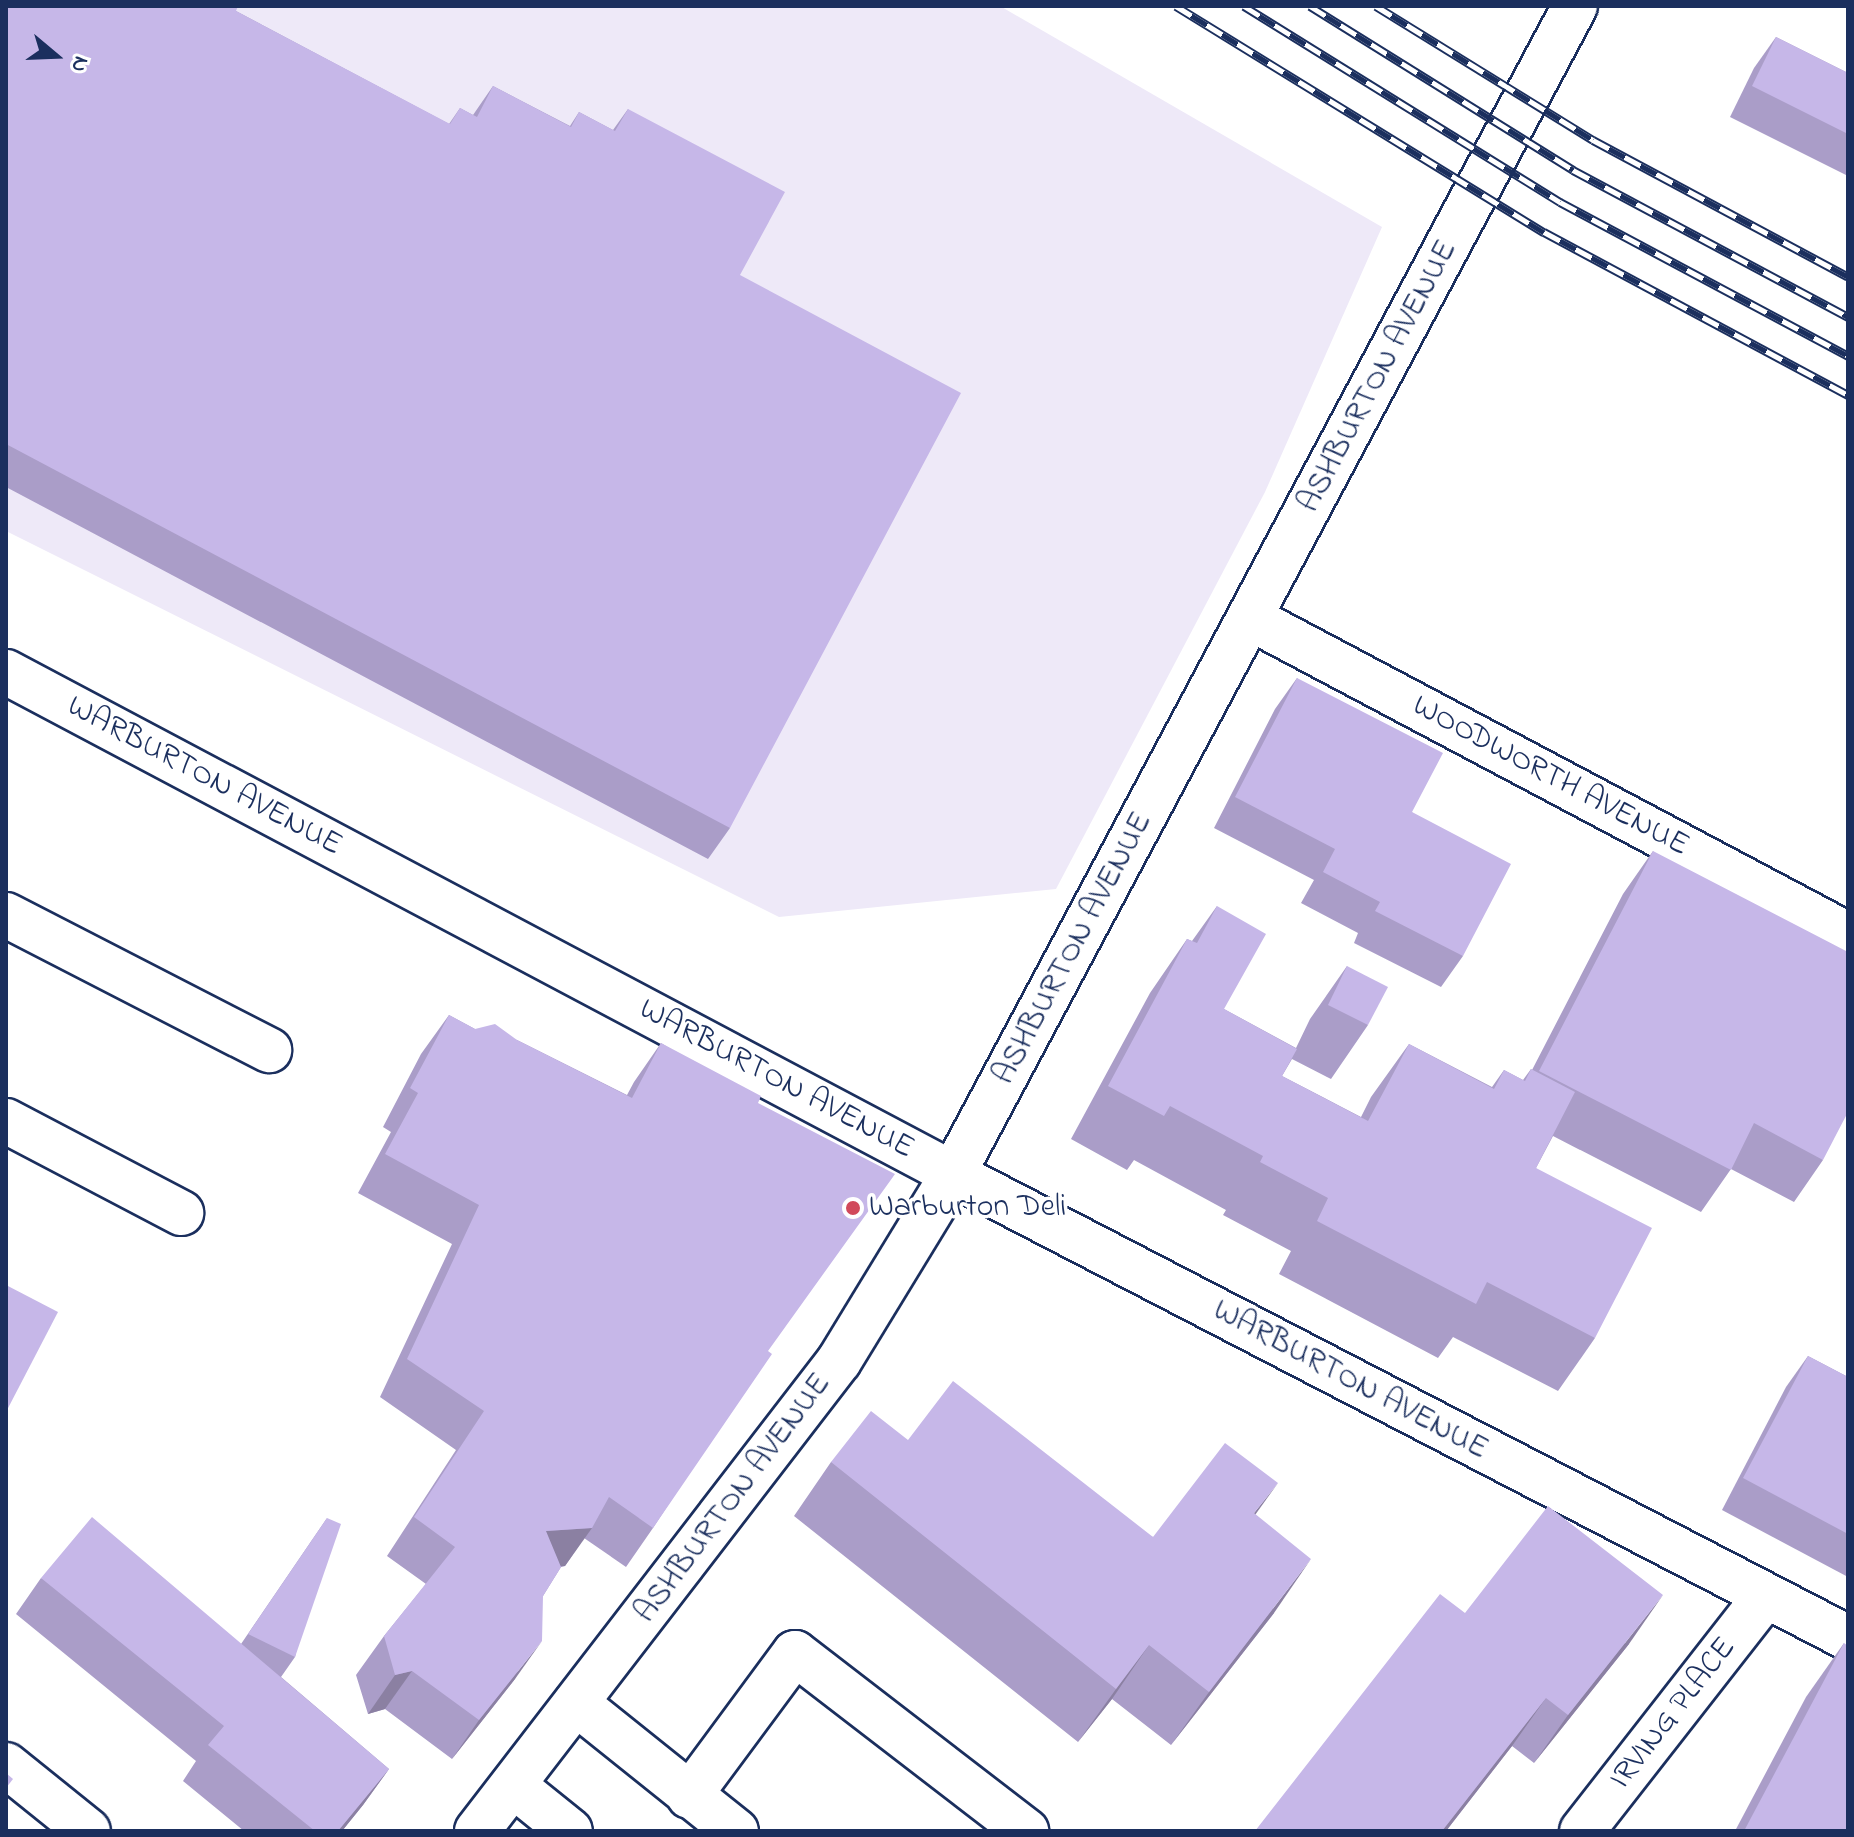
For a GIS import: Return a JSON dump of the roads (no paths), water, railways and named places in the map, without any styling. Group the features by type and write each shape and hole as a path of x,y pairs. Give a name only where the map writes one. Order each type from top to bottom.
{"street":[{"name":"ASHBURTON AVENUE","path":"477,1831 839,1361 953,1174 1252,619 1575,6"},
{"name":"WOODWORTH AVENUE","path":"1252,619 1848,935"},
{"name":"WARBURTON AVENUE","path":"6,672 953,1174 1848,1638"},
{"path":"6,915 269,1050"},
{"path":"6,1121 181,1213"},
{"name":"IRVING PLACE","path":"1582,1831 1765,1597"},
{"path":"689,1796 795,1653 1026,1831"},
{"path":"576,1703 736,1831"},
{"path":"6,1765 88,1831"},
{"path":"513,1785 570,1831"}],"railway":[{"path":"1176,6 1544,232 1848,395"},
{"path":"1244,6 1560,202 1848,356"},
{"path":"1310,6 1573,170 1848,317"},
{"path":"1376,6 1593,140 1848,277"}],"place":[{"name":"Warburton Deli","path":"853,1208"}]}
